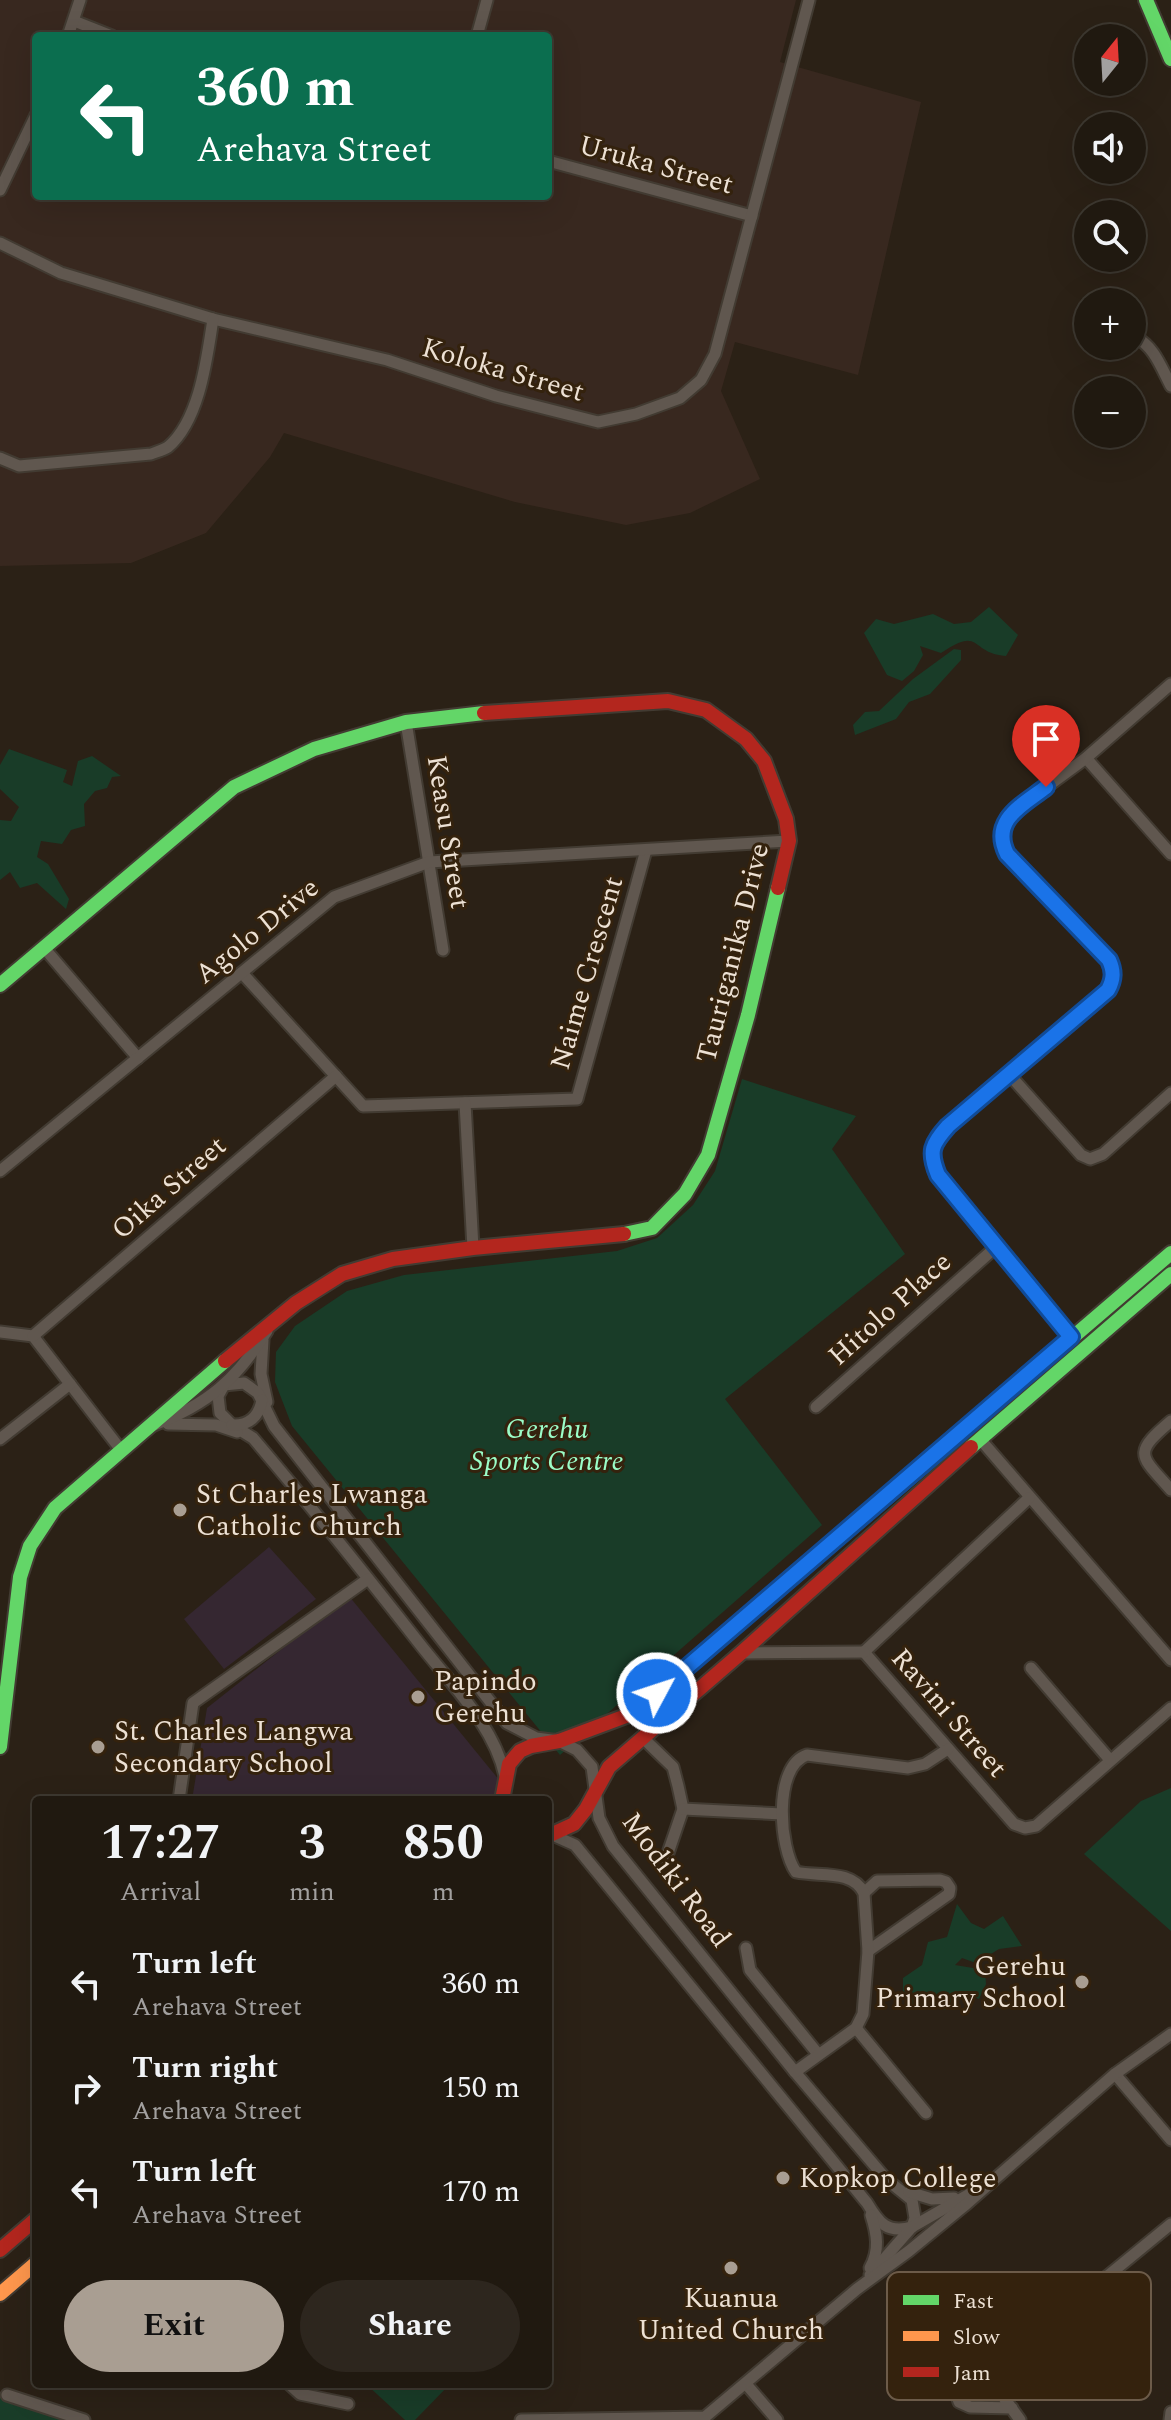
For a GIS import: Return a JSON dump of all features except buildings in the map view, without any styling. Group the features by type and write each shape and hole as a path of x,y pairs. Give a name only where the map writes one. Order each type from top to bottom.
{"street":[{"path":"70,32 80,0"},
{"path":"478,32 487,0"},
{"name":"Koloka Street","path":"0,243 61,273 213,319 387,360 496,396 598,422 623,417 680,398 701,380 715,354 809,0"},
{"path":"1146,0 1171,59"},
{"path":"74,21 102,32"},
{"path":"0,190 32,123"},
{"name":"Uruka Street","path":"552,162 752,216"},
{"path":"0,458 19,466 151,454 168,448 185,424 203,380 213,319"},
{"path":"1146,343 1171,386"},
{"path":"1071,1337 938,1175 932,1147 948,1126 1108,990 1112,983 1109,960 1007,854 1001,835 1007,816 1086,758 1171,684"},
{"name":"Tauriganika Drive","path":"0,985 234,787 314,749 406,722 517,709 635,702 668,701 706,710 746,739 764,761 786,819 789,841 748,1015 708,1155 685,1194 652,1228 614,1236 473,1248 393,1259 342,1274 296,1303 184,1395 55,1508 30,1546 20,1577 0,1747"},
{"name":"Keasu Street","path":"406,722 443,950"},
{"path":"1086,758 1171,854"},
{"name":"Agolo Drive","path":"0,1171 334,897 429,862 789,841"},
{"name":"Naime Crescent","path":"242,973 363,1106 577,1099 646,850"},
{"path":"45,949 138,1058"},
{"path":"1008,1073 1081,1155 1090,1159 1103,1154 1171,1093"},
{"name":"Oika Street","path":"33,1336 336,1076"},
{"path":"465,1103 473,1248"},
{"name":"Hitolo Place","path":"816,1407 996,1247"},
{"path":"503,1796 509,1764 520,1751 559,1741 634,1713 1171,1253"},
{"path":"552,1833 574,1824 609,1767 1171,1274"},
{"path":"268,1411 261,1374 262,1342 273,1322"},
{"name":"Tauriganika Drive","path":"150,1427 188,1412 224,1385 252,1356 273,1322"},
{"path":"0,1332 33,1336 121,1450"},
{"path":"232,1425 241,1426 260,1410 262,1399 244,1383 224,1385 218,1396 220,1413 232,1425 253,1438 483,1725 501,1759 508,1796"},
{"path":"0,1439 70,1384"},
{"name":"Modiki Road","path":"262,1399 274,1426 507,1723 536,1738 559,1741 577,1750 592,1767 599,1818 613,1846 795,2072 886,2179 912,2200 915,2218 912,2227 900,2230 885,2228 575,1845 552,1835"},
{"path":"1171,1421 1148,1442 1144,1452 1147,1463 1171,1490"},
{"path":"150,1427 171,1423 216,1425 253,1438"},
{"path":"980,1439 1171,1660"},
{"name":"Ravini Street","path":"1029,1498 864,1652 1014,1824 1025,1828 1036,1826 1171,1708"},
{"path":"180,1796 193,1703 368,1579"},
{"path":"741,1653 864,1652"},
{"path":"1031,1668 1110,1760"},
{"path":"643,1738 673,1767 683,1809 666,1859"},
{"path":"795,2072 856,2028 863,2014 868,1951 864,1893 853,1879 796,1872 787,1854 782,1814 790,1768 807,1755 908,1768 925,1764 948,1749"},
{"path":"683,1809 782,1814"},
{"path":"864,1893 877,1881 940,1880 948,1885 949,1894 868,1951"},
{"path":"746,1948 750,1970 818,2054"},
{"path":"856,2028 926,2113"},
{"path":"521,2420 705,2417 857,2289 909,2251 1115,2074 1171,2034"},
{"path":"1115,2074 1171,2140"},
{"path":"886,2179 915,2196 932,2199 960,2197 988,2184"},
{"path":"857,2289 912,2227 988,2184"},
{"path":"857,2289 875,2259 878,2239 867,2203"},
{"path":"0,2250 32,2222"},
{"path":"1112,2272 1171,2224"},
{"path":"0,2294 32,2266"},
{"path":"746,2384 777,2420"},
{"path":"293,2388 300,2394 348,2404"},
{"path":"7,2395 84,2420"},
{"path":"958,2400 970,2407 1012,2408"},
{"path":"1006,2400 1020,2420"},
{"path":"1170,2420 1171,2412"}],"shaded area":[{"path":"0,0 796,0 780,62 921,102 858,375 735,342 721,391 760,479 690,513 626,525 515,502 284,433 270,457 206,533 131,563 0,566"},
{"path":"269,1547 316,1599 224,1669 184,1619"},
{"path":"349,1596 512,1796 193,1796 207,1708"}],"green space":[{"path":"989,607 1018,635 1006,656 994,654 970,641 963,641 941,653 920,646 923,655 914,671 902,681 887,675 864,633 876,619 894,624 933,614 954,624 971,622"},
{"path":"954,649 961,650 961,660 930,694 909,702 896,719 855,735 853,725 865,712 879,711 913,679"},
{"path":"9,749 67,770 63,782 72,786 78,761 92,756 121,776 112,777 107,788 95,791 84,804 85,826 71,830 62,844 41,841 37,857 48,864 69,899 66,909 37,883 20,888 10,872 0,880 0,820 11,821 19,807 0,789 0,765"},
{"name":"Gerehu Sports Centre","path":"742,1079 856,1116 832,1149 905,1254 725,1399 822,1525 560,1755 292,1426 275,1382 276,1352 295,1326 347,1291 404,1275 617,1251 657,1238 693,1205 715,1171"},
{"path":"1171,1788 1171,1931 1084,1854 1141,1801"},
{"path":"957,1904 971,1923 984,1929 1003,1916 1022,1946 999,1949 976,1963 962,1958 955,1965 985,1970 986,1984 979,1999 964,1993 945,2010 937,2006 913,2008 903,1994 903,1978 922,1965 928,1942 947,1937"},
{"path":"370,2388 446,2388 415,2420 405,2420"},
{"path":"0,2393 75,2420 0,2420"}],"traffic: fast":[{"path":"1146,0 1171,59"},
{"path":"0,985 234,787 314,749 406,722 484,713"},
{"path":"624,1234 652,1228 685,1194 708,1155 748,1015 778,888"},
{"path":"1017,1385 1171,1253"},
{"path":"971,1447 1171,1274"},
{"path":"0,1747 20,1577 30,1546 55,1508 225,1361"}],"traffic: slow":[{"path":"0,2294 32,2266"}],"traffic: jam":[{"path":"484,713 668,701 706,710 746,739 764,761 786,819 789,841 778,888"},
{"path":"225,1361 296,1303 342,1274 393,1259 624,1234"},
{"path":"503,1796 509,1764 520,1751 559,1741 634,1713 1017,1385"},
{"path":"552,1834 574,1824 609,1767 971,1447"},
{"path":"0,2250 32,2222"}],"place":[{"name":"St Charles Lwanga Catholic Church","path":"180,1510"},
{"name":"Papindo Gerehu","path":"418,1697"},
{"name":"St. Charles Langwa Secondary School","path":"98,1747"},
{"name":"Gerehu Primary School","path":"1082,1982"},
{"name":"Kopkop College","path":"783,2178"},
{"name":"Kuanua United Church","path":"731,2268"}],"route":[{"path":"657,1693 1071,1337 938,1175 932,1154 935,1141 948,1126 1108,990 1112,983 1109,960 1007,854 1002,845 1002,825 1007,816 1046,787"}]}
